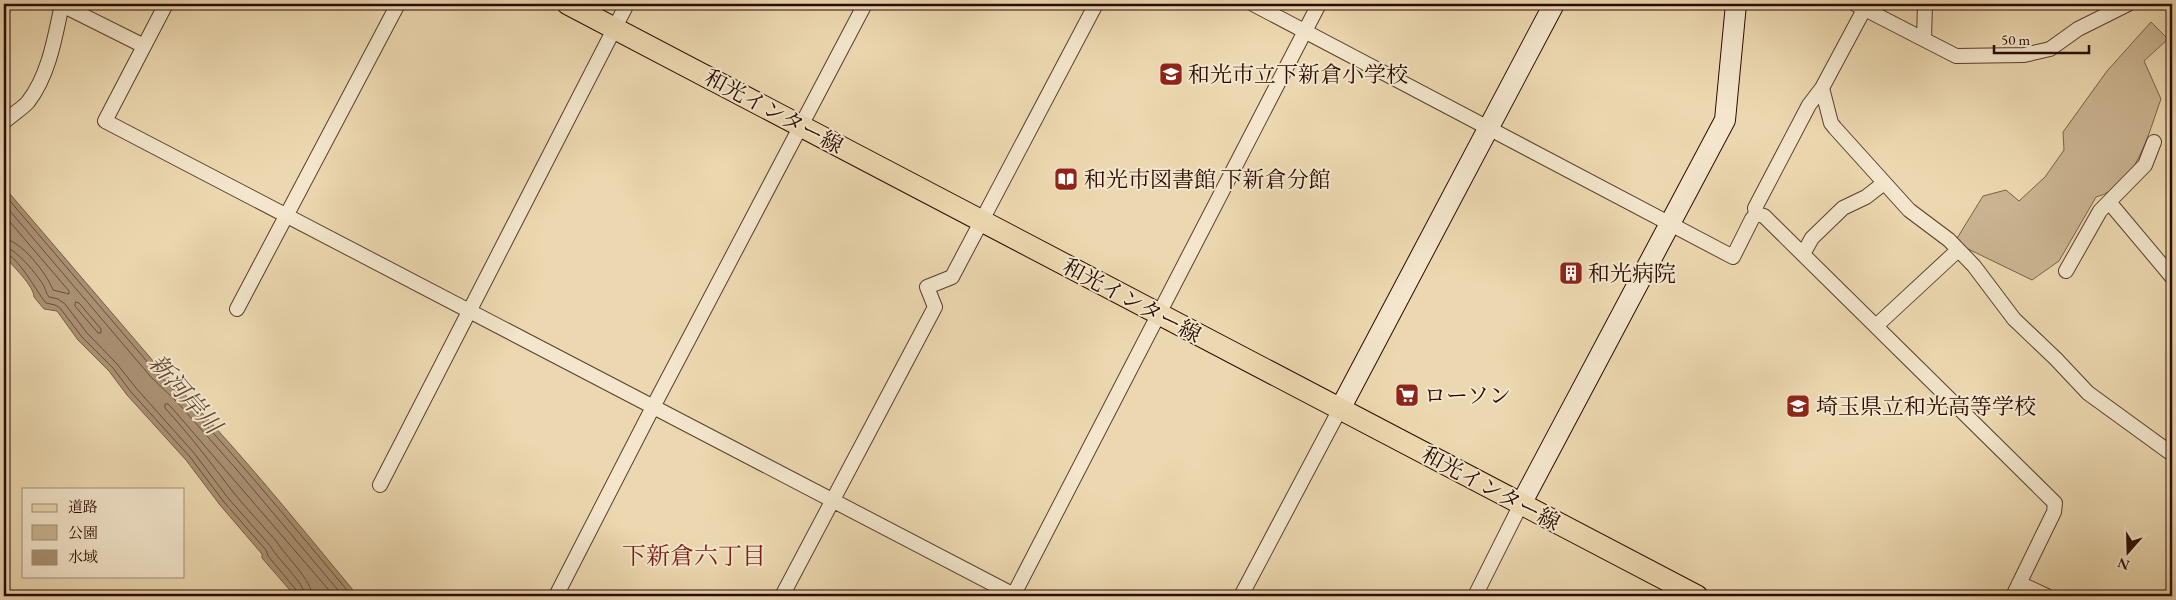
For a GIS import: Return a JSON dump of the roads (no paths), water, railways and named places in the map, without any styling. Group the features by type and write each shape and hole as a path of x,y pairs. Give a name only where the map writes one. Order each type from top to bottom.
{"main road":[{"name":"和光インター線","path":"568,4 1697,596"}],"street":[{"path":"166,4 105,121 1014,596 1319,4"},
{"path":"237,309 398,4"},
{"path":"380,485 627,4"},
{"path":"556,596 865,4"},
{"path":"782,596 935,307 927,287 952,277 1096,4"},
{"path":"1254,4 1670,222 1733,257 1756,214 1755,208 1809,105 1822,88 1862,5 1956,56 2024,55 2050,49 2078,29 2128,4"},
{"path":"1241,596 1554,4"},
{"path":"1474,596 1725,120 1736,4"},
{"path":"1924,39 1925,4"},
{"path":"4,122 24,106 32,96 45,71 62,5 144,46"},
{"path":"1822,88 1831,123 1909,210 1949,240 2014,319 2088,393 2172,454"},
{"path":"2066,271 2100,211 2145,166 2154,142"},
{"path":"1803,254 1812,238 1843,208 1866,197 1884,183"},
{"path":"2109,202 2172,277"},
{"path":"1756,214 1764,216 2055,503 2054,512 2016,590 2047,596"},
{"path":"1876,326 1958,250"}],"water":[{"path":"4,187 160,369 237,452 358,596 295,596 262,558 262,554 220,505 186,460 127,395 109,371 78,340 57,311 44,309 34,297 27,282 4,256"}],"place":[{"name":"和光市立下新倉小学校","path":"1171,74"},
{"name":"和光市図書館 下新倉分館","path":"1066,179"},
{"name":"和光病院","path":"1571,273"},
{"name":"ローソン","path":"1407,395"},
{"name":"埼玉県立和光高等学校","path":"1798,406"}],"district":[{"name":"下新倉六丁目","path":"694,556"}],"water label":[{"name":"新河岸川","path":"185,394"}]}
